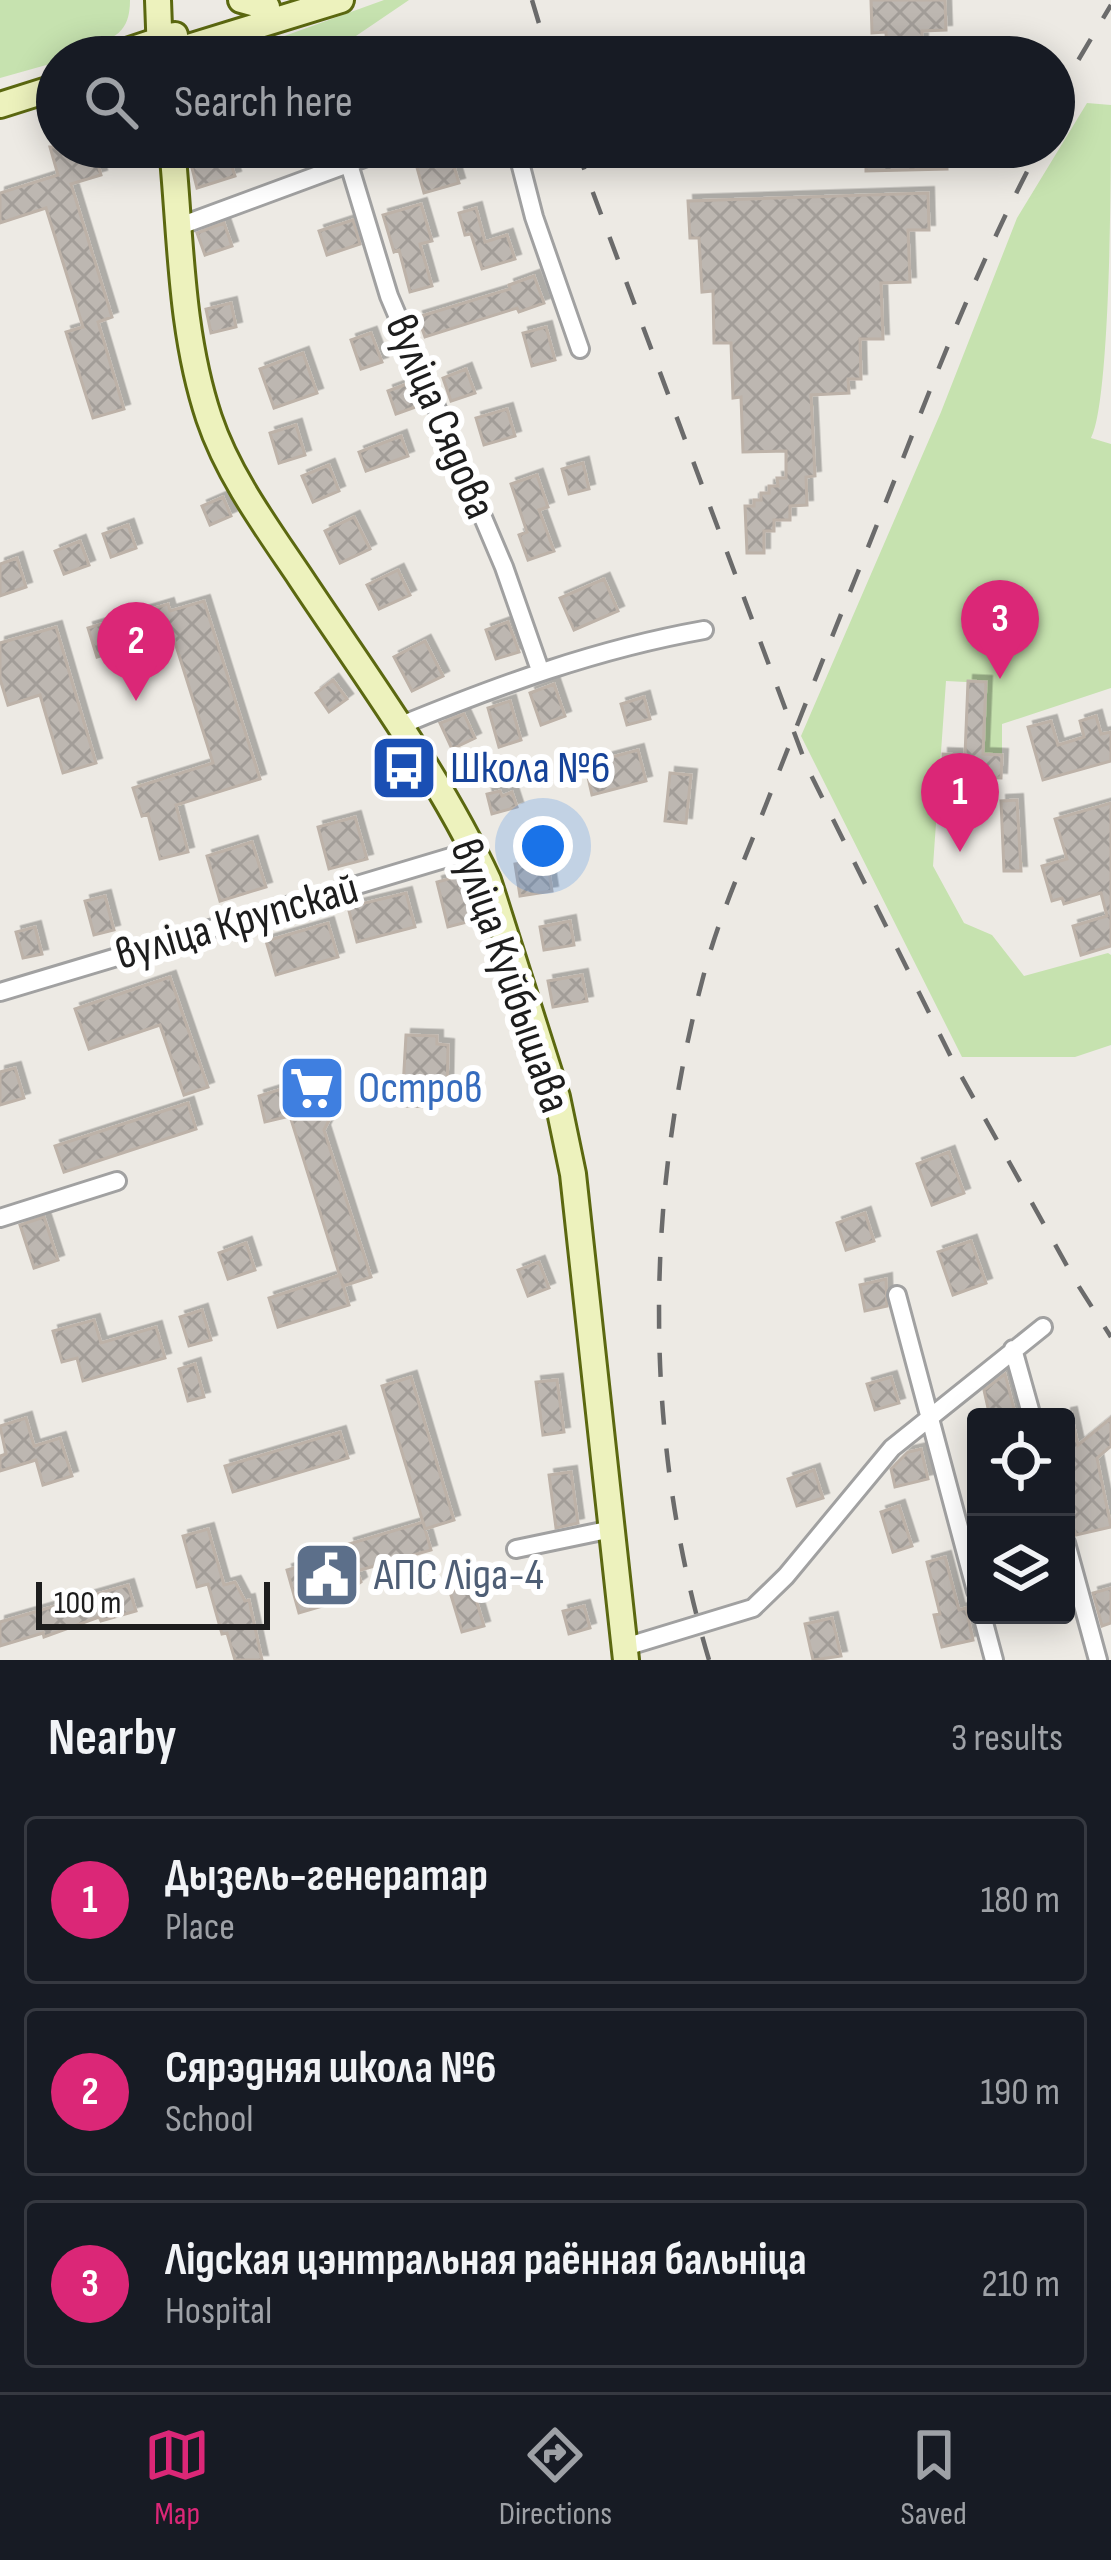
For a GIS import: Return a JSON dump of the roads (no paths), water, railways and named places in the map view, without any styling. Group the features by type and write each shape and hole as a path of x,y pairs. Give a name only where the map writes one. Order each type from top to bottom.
{"main road":[{"path":"158,0 159,36"},
{"path":"241,0 278,3"},
{"path":"215,36 341,0"},
{"path":"198,36 278,3"},
{"path":"0,88 36,78"},
{"path":"0,105 36,94"},
{"name":"вуліца Куйбышава","path":"172,168 199,379 225,456 474,850 488,880 556,1097 569,1155 625,1654"}],"street":[{"path":"177,226 330,168"},
{"name":"вуліца Сядова","path":"350,168 389,296 504,567 539,670"},
{"path":"521,168 580,349"},
{"path":"399,726 539,670 639,642 704,630"},
{"name":"вуліца Крупскай","path":"0,992 474,850"},
{"path":"0,1218 117,1181"},
{"path":"897,1295 967,1559"},
{"path":"625,1654 753,1608 786,1576 892,1448 1042,1327"},
{"path":"1013,1349 1029,1408"},
{"path":"516,1549 612,1529"},
{"path":"1075,1577 1098,1660"},
{"path":"984,1624 994,1660"}],"railway":[{"path":"532,0 543,36"},
{"path":"1075,66 1111,5"},
{"path":"584,168 807,767 954,1063 1111,1337"},
{"path":"709,1660 687,1575 662,1403 662,1228 685,1055 710,952 736,879 943,357 1029,168"}],"place":[{"name":"Лідская цэнтральная раённая бальніца","path":"1000,679"},
{"name":"Сярэдняя школа №6","path":"136,701"},
{"name":"Школа №6","path":"404,768"},
{"name":"Дызель-генератар","path":"960,852"},
{"name":"Остров","path":"312,1088"},
{"name":"АПС Ліда-4","path":"327,1575"}]}
